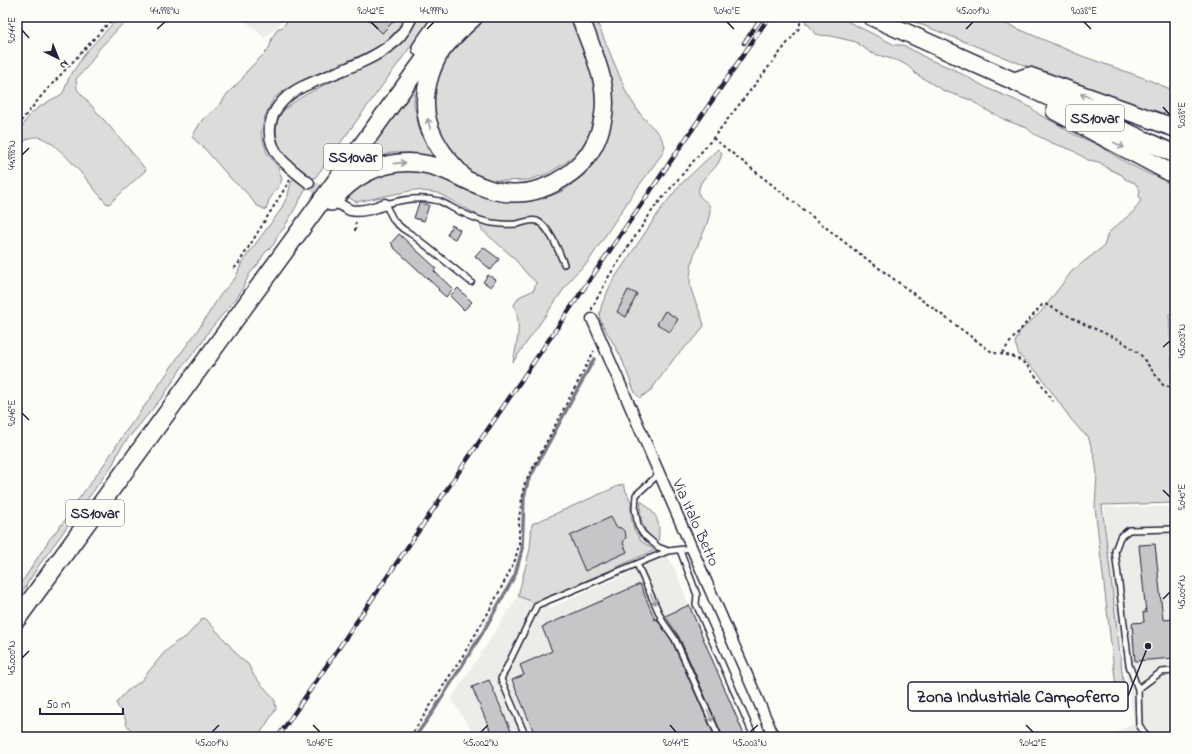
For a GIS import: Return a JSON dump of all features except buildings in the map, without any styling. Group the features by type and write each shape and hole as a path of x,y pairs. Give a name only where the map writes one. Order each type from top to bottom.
{"highway":[{"path":"406,85 408,66 443,17"},
{"name":"SS10var","path":"17,619 424,60 448,31 462,17"},
{"path":"465,179 446,158 432,135 427,121 425,100 427,86 434,64 442,50 474,17"},
{"path":"301,229 317,221 338,194 353,180 382,165 412,162 431,164 478,185 495,191 512,193 535,191 553,185 571,173 589,155 598,138 604,119 605,104 602,80 580,17"},
{"name":"SS10var","path":"872,17 1175,154"},
{"path":"1175,128 1029,76 1015,82 1028,97 1175,175"}],"street":[{"path":"309,183 281,159 273,147 269,136 269,124 275,111 284,100 301,88 371,58 385,50 403,34 412,17"},
{"path":"335,202 350,210 375,208 385,204"},
{"name":"Via Italo Betto","path":"592,319 774,737"}],"lane":[{"path":"472,282 394,222 385,204 407,199 420,198 440,202 473,218 491,223 504,225 530,220 537,222 544,226 552,237 564,264"},
{"path":"659,474 636,495 635,509 638,526 644,534 658,547 668,551"},
{"path":"1147,737 1139,725 1138,689 1129,665 1115,551 1120,537 1129,530 1175,529"},
{"path":"526,737 501,679 537,605 668,551 692,548"},
{"path":"680,550 696,595 696,604 754,737"},
{"path":"637,564 663,622 676,639 719,737"},
{"path":"1138,689 1161,672 1175,671"}],"path":[{"path":"17,126 43,94 114,17"},
{"path":"592,319 592,308 609,276 654,208 713,138 800,27 800,17"},
{"path":"713,138 848,245 983,346 995,354 1002,354 1019,359 1030,369 1053,402"},
{"path":"234,268 295,172"},
{"path":"1175,222 1175,251"},
{"path":"1002,354 1025,323 1042,305 1045,304 1120,340 1140,354 1163,385 1175,389"},
{"path":"410,737 462,657 508,575 515,560 519,544 519,518 524,485 592,353 603,344"}],"shaded area":[{"path":"119,17 129,17 99,49 88,66 76,79 77,89 146,170 109,204 106,203 74,165 55,146 46,140 34,137 26,140 17,148 17,133 33,112 61,95 69,78 86,52"},
{"path":"241,17 286,17 265,38"},
{"path":"292,17 405,17 396,32 386,43 370,54 350,60 341,66 332,67 308,82 300,82 288,88 274,98 265,116 261,133 267,153 278,167 282,179 269,200 266,210 256,205 246,192 232,180 204,148 192,137 202,120 220,105 227,94 242,79 247,71 267,51 278,28 281,28"},
{"path":"417,17 432,17 315,178 312,178 289,159 281,150 276,132 279,117 286,108 313,91 395,51 409,32"},
{"path":"479,17 571,17 593,76 598,103 596,118 589,135 579,151 565,163 547,174 528,180 505,181 492,180 474,173 461,163 447,148 435,127 432,81 441,60"},
{"path":"590,17 595,17 627,94 641,115 660,135 665,146 662,154 630,198 588,262 573,276 513,362 518,326 518,319 514,305 519,297 534,290 536,282 513,257 482,230 476,214 438,193 414,190 357,202 345,196 373,174 408,170 429,170 520,200 550,196 563,191 584,175 604,141 603,56"},
{"path":"805,17 839,17 895,45 903,45 930,60 951,68 989,89 1030,107 1040,115 1071,133 1096,144 1127,163 1151,175 1157,176 1175,188 1175,311 1169,314 1173,382 1175,387 1175,503 1102,505 1126,704 1118,704 1095,507 1097,474 1095,459 1088,436 1082,432 1070,418 1039,374 1019,355 1015,343 1020,331 1041,312 1072,271 1104,246 1108,233 1134,211 1141,200 1139,196 1140,190 1135,183 1125,179 1122,175 1099,162 1088,160 1072,150 1052,143 1034,134 1027,128 1005,120 982,108 971,100 944,91 916,74 908,66 899,61 871,53 856,42 815,34 809,25 806,24"},
{"path":"902,17 990,17 1082,56 1144,78 1175,91 1175,121 1026,66"},
{"path":"415,84 414,104 420,132 434,158 411,153 391,153 364,162 362,160 366,149"},
{"path":"718,149 722,153 718,164 703,179 699,188 701,198 710,206 710,210 707,224 694,254 690,277 691,290 704,326 696,337 676,356 651,390 640,398 635,393 621,357 601,322 599,316 602,304 612,282 661,209 680,185"},
{"path":"294,178 297,178 298,182 307,187 274,244 264,254 249,275 239,295 208,332 202,343 182,367 164,395 120,449 113,464 37,568 17,600 17,586 24,579 49,540 66,519 72,508 200,327 221,294 236,277 242,262 280,211"},
{"path":"623,484 631,502 631,517 634,529 641,541 655,550 536,603 518,596 530,549 532,524"},
{"path":"641,501 657,518 659,529 658,542 648,534 645,529 641,519"},
{"path":"1105,507 1175,507 1175,737 1109,737 1134,722 1108,570"},
{"path":"667,556 674,567 689,605 747,737 476,737 451,699 519,595 550,608"},
{"path":"203,618 206,619 241,659 248,664 254,676 275,701 276,709 258,737 137,737 126,724 125,718 117,705 117,702 127,691 141,681 163,654 176,642 186,637"}],"waterway":[{"path":"415,737 434,710 483,632 515,575 522,550 524,497 528,481 594,359"}],"tunnel":[{"path":"309,183 330,198"}],"railway":[{"path":"744,43 762,17"},
{"path":"278,737 769,17"}],"place":[{"name":"Zona Industriale Campoferro","path":"1148,646"}]}
